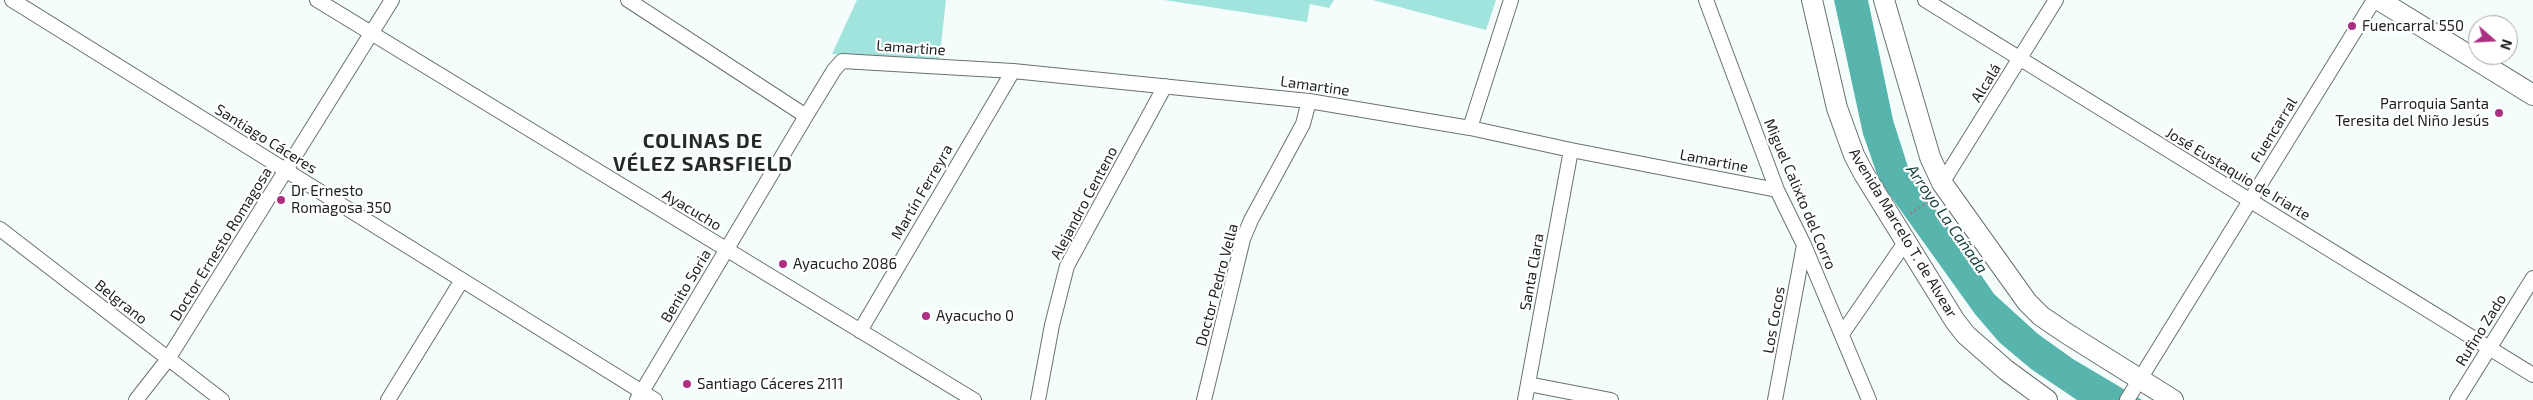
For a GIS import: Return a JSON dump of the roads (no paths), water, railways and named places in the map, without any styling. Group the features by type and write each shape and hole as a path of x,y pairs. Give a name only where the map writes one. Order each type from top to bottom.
{"main road":[{"name":"Avenida Marcelo T. de Alvear","path":"1812,0 1830,83 1846,135 1864,174 1966,335 2006,370 2047,400"},
{"path":"1884,0 1923,138 1944,186 2027,302 2041,316 2066,333 2133,390 2173,400"},
{"path":"2379,0 2533,95"}],"street":[{"name":"Santiago Cáceres","path":"12,0 462,280 639,396 655,400"},
{"name":"Ayacucho","path":"317,0 974,400"},
{"name":"Doctor Ernesto Romagosa","path":"136,400 168,359 392,0"},
{"path":"628,0 806,116"},
{"path":"1470,128 1511,0"},
{"name":"Miguel Calixto del Corro","path":"1706,0 1778,190 1804,245 1869,400"},
{"name":"José Eustaquio de Iriarte","path":"1925,0 2019,60 2533,375"},
{"name":"Alcalá","path":"1944,186 2056,0"},
{"name":"Fuencarral","path":"2133,390 2374,0"},
{"name":"Benito Soria","path":"639,396 806,116 834,70 842,61"},
{"name":"Lamartine","path":"842,61 1013,71 1309,101 1470,128 1571,150 1778,190"},
{"name":"Martín Ferreyra","path":"860,331 1013,71"},
{"name":"Alejandro Centeno","path":"1038,400 1052,325 1067,266 1165,86"},
{"name":"Doctor Pedro Vella","path":"1204,400 1243,239 1251,220 1302,124 1309,101"},
{"name":"Santa Clara","path":"1525,400 1571,150"},
{"name":"Belgrano","path":"0,228 222,400"},
{"path":"1842,334 1901,233"},
{"name":"Los Cocos","path":"1775,400 1804,245"},
{"name":"Rufino Zado","path":"2457,400 2533,278"},
{"path":"388,400 462,280"},
{"path":"1528,384 1611,400"}],"place":[{"name":"Fuencarral 550","path":"2352,26"},
{"name":"Parroquia Santa Teresita del Niño Jesús","path":"2499,113"},
{"name":"Dr Ernesto Romagosa 350","path":"281,200"},
{"name":"Ayacucho 2086","path":"783,264"},
{"name":"Ayacucho 0","path":"926,316"},
{"name":"Santiago Cáceres 2111","path":"687,384"}],"district":[{"name":"COLINAS DE VÉLEZ SARSFIELD","path":"703,152"}],"water label":[{"name":"Arroyo La Cañada","path":"1947,219"}]}
